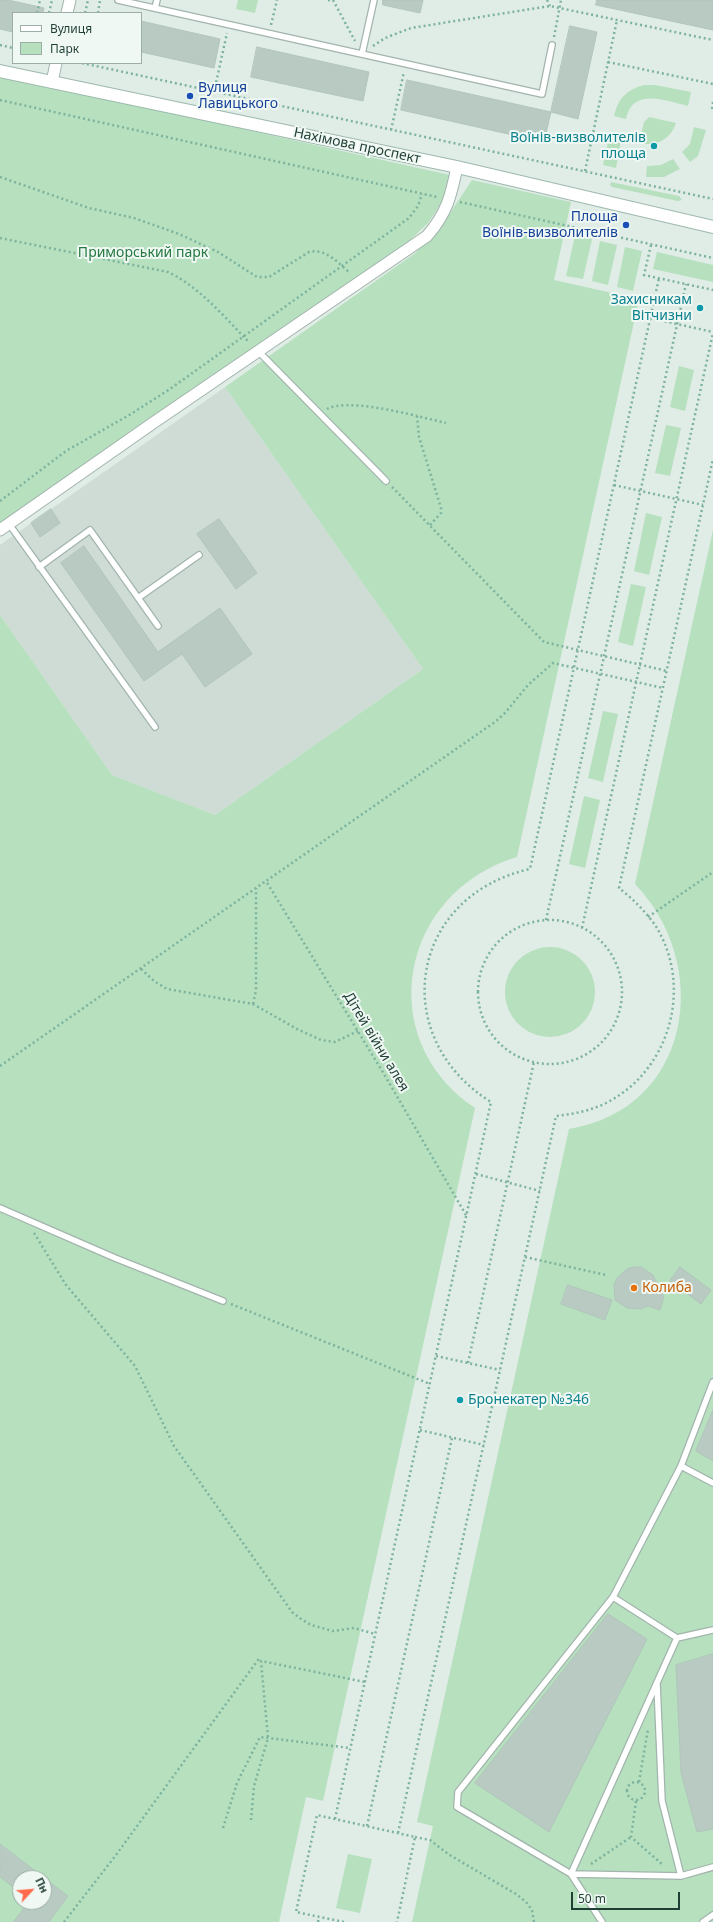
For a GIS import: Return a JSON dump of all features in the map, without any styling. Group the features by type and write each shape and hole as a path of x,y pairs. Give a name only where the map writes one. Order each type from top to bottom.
{"main road":[{"name":"Нахімова проспект","path":"0,71 457,167 713,227"}],"street":[{"path":"67,12 70,0"},
{"path":"52,82 56,64"},
{"path":"4,527 427,236 437,224 450,200 457,167"}],"lane":[{"path":"118,0 542,94 552,45"},
{"path":"155,8 156,0"},
{"path":"362,54 374,0"},
{"path":"258,351 386,480"},
{"path":"4,527 39,567 155,727"},
{"path":"39,567 90,530 158,626"},
{"path":"138,598 199,555"},
{"path":"0,1208 115,1258 223,1301"},
{"path":"602,1922 573,1874 457,1807 458,1792 613,1597 681,1466 713,1382"},
{"path":"681,1466 713,1483"},
{"path":"613,1597 676,1638 713,1630"},
{"path":"573,1874 676,1638"},
{"path":"657,1682 662,1801 678,1876"},
{"path":"573,1874 678,1876 713,1867"},
{"path":"703,1922 713,1915"}],"path":[{"path":"37,12 40,0"},
{"path":"49,12 52,0"},
{"path":"85,12 88,0"},
{"path":"98,12 100,0"},
{"path":"269,34 277,0"},
{"path":"328,0 333,1 362,54 385,38 411,28 550,6 713,40"},
{"path":"547,0 550,6"},
{"path":"552,45 561,0"},
{"path":"585,171 617,20"},
{"path":"214,92 229,25"},
{"path":"0,45 12,48"},
{"path":"608,62 713,84"},
{"path":"86,64 713,199"},
{"path":"391,130 405,64"},
{"path":"0,100 713,258"},
{"path":"713,102 713,109"},
{"path":"0,177 89,208 134,218 179,234 218,252 257,277 269,276 309,252 315,250 321,251 359,282"},
{"path":"0,501 66,451 157,397 409,218 418,206 422,194"},
{"path":"0,238 168,272 183,279 197,289 258,351"},
{"path":"651,245 644,275 713,290"},
{"path":"335,1819 492,1102 477,1093 456,1073 442,1055 434,1039 426,1006 426,971 430,954 440,933 456,909 468,897 497,879 530,869 659,278"},
{"path":"546,920 686,284"},
{"path":"582,928 713,333 650,318"},
{"path":"320,414 336,405 345,405 375,408 417,416 446,424"},
{"path":"417,416 419,436 441,508 440,513 430,525"},
{"path":"398,1833 556,1116 590,1110 621,1094 646,1071 664,1042 673,1008 673,974 663,941 648,917 632,899 619,888 713,459"},
{"path":"386,480 544,642 667,671"},
{"path":"614,485 703,505"},
{"path":"0,1066 495,722 505,713 528,685 553,663 663,688"},
{"path":"648,917 713,872"},
{"name":"Дітей війни алея","path":"266,881 358,1031 467,1216"},
{"path":"253,1004 256,990 256,888"},
{"path":"546,920 565,922 582,928 598,939 606,948 618,970 621,995 616,1019 602,1040 583,1056 559,1063 534,1062 511,1052 493,1036 481,1013 478,989 483,964 497,943 516,928 528,923 546,920"},
{"path":"141,969 154,981 167,989 253,1004 297,1029 322,1040 335,1042 358,1031"},
{"path":"468,1363 534,1062"},
{"path":"476,1174 540,1191"},
{"path":"28,1220 47,1256 66,1285 135,1366 174,1446 292,1612 311,1625 334,1631 354,1628 375,1634"},
{"path":"525,1257 606,1275"},
{"path":"223,1301 430,1384"},
{"path":"436,1356 500,1370"},
{"path":"420,1430 484,1445"},
{"path":"367,1826 452,1438"},
{"path":"64,1922 116,1855 258,1660 364,1682"},
{"path":"251,1820 254,1786 268,1738 261,1661"},
{"path":"639,1782 649,1724"},
{"path":"223,1828 237,1783 260,1737 350,1748"},
{"path":"639,1782 645,1788 646,1794 642,1799 636,1801 630,1798 627,1790 630,1784 639,1782"},
{"path":"573,1874 630,1838 636,1801"},
{"path":"344,1922 296,1912 317,1815 430,1840 448,1854 516,1894 526,1902 532,1910 534,1922"},
{"path":"397,1922 415,1837"},
{"path":"630,1838 678,1876"},
{"path":"318,1922 319,1916"}],"shaded area":[{"path":"225,387 423,669 215,815 112,775 0,615 0,545"}],"green space":[{"path":"238,0 258,0 255,13 236,9"},
{"name":"Приморський парк","path":"0,75 459,177 428,223 406,244 0,529"},
{"path":"644,85 655,85 691,92 688,106 661,99 643,100 636,103 630,109 626,119 614,116 618,105 624,96 632,90"},
{"path":"649,117 676,123 670,134 662,141 651,144 639,143 644,122"},
{"path":"694,127 706,130 698,156 690,162 682,152 690,144"},
{"path":"609,138 621,140 616,168 603,165"},
{"path":"673,159 680,169 664,177 646,177 647,166 661,165"},
{"path":"472,180 571,202 554,280 639,299 517,857 477,875 447,901 425,934 414,970 412,1007 422,1045 442,1079 475,1108 323,1801 306,1797 279,1922 0,1922 0,615 112,775 215,815 423,669 225,387 414,254 438,231"},
{"path":"611,182 679,196 682,200 678,201 612,187 610,185"},
{"path":"575,236 592,239 583,279 566,276"},
{"path":"600,241 617,245 608,285 592,281"},
{"path":"625,247 642,251 633,291 617,287"},
{"path":"657,252 713,265 713,282 653,269"},
{"path":"679,366 694,370 685,411 670,407"},
{"path":"666,425 681,428 670,476 655,473"},
{"path":"646,513 662,517 649,575 634,571"},
{"path":"713,530 713,1922 412,1922 433,1826 417,1822 569,1129 610,1116 642,1094 665,1064 677,1029 681,992 675,954 660,917 635,884"},
{"path":"631,584 646,587 633,646 618,642"},
{"path":"603,711 618,714 603,782 588,778"},
{"path":"584,796 600,800 585,868 569,864"},
{"path":"550,947 567,951 582,960 591,975 595,992 591,1009 582,1024 567,1033 550,1037 533,1033 518,1024 509,1009 505,992 509,975 518,960 533,951"},
{"path":"348,1854 372,1859 360,1913 336,1908"}],"building":[{"path":"0,0 8,0 44,8 43,12 12,12 12,32 0,29"},
{"path":"383,0 423,0 420,13 383,5"},
{"path":"597,0 713,0 713,30 596,5"},
{"path":"142,21 220,39 214,68 142,52"},
{"path":"570,26 597,32 578,119 551,112"},
{"path":"257,47 369,72 363,101 251,77"},
{"path":"407,80 551,112 544,142 401,110"},
{"path":"51,509 60,523 40,537 31,523"},
{"path":"219,519 257,573 236,589 197,534"},
{"path":"84,546 158,652 220,608 252,654 205,687 182,654 144,681 61,563"},
{"path":"641,1267 653,1275 664,1297 660,1310 648,1306 641,1309 627,1308 615,1300 614,1285 617,1278 627,1269"},
{"path":"680,1267 711,1290 701,1304 670,1281"},
{"path":"568,1285 612,1300 605,1320 561,1304"},
{"path":"713,1410 713,1461 696,1451"},
{"path":"608,1614 647,1639 549,1832 475,1783"},
{"path":"713,1654 713,1829 697,1832 681,1773 676,1665"},
{"path":"0,1844 34,1870 12,1870 12,1886 0,1877"},
{"path":"52,1884 68,1896 49,1922 13,1922 23,1910 52,1910"}],"place":[{"name":"Вулиця Лавицького","path":"190,96"},
{"name":"Воїнів-визволителів площа","path":"654,146"},
{"name":"Площа Воїнів-визволителів","path":"626,225"},
{"name":"Захисникам Вітчизни","path":"700,308"},
{"name":"Колиба","path":"634,1288"},
{"name":"Бронекатер №346","path":"460,1400"}]}
